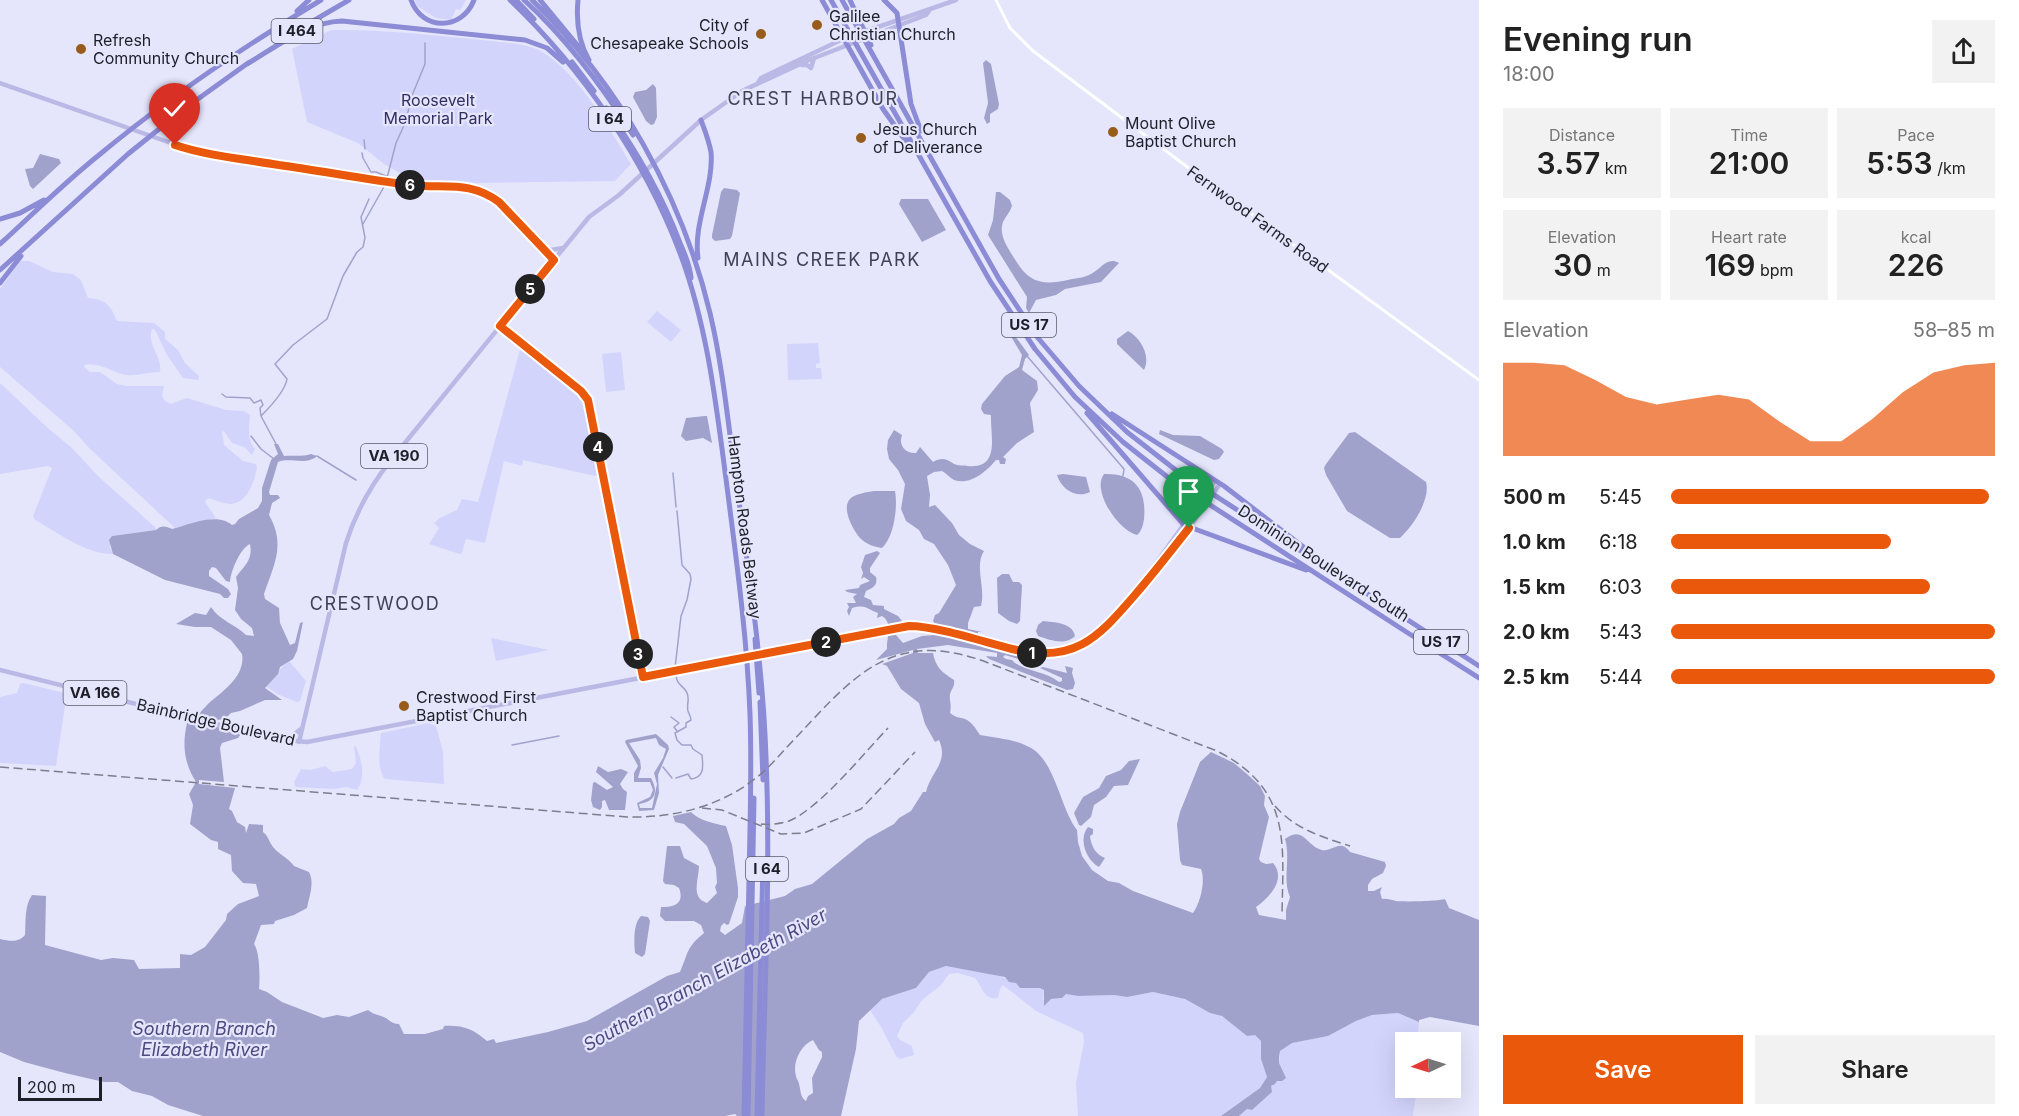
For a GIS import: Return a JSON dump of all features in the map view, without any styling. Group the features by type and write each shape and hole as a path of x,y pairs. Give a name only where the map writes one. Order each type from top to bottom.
{"highway":[{"path":"257,39 309,0"},
{"name":"I 464","path":"0,244 97,156 178,92 257,39 321,0"},
{"name":"I 464","path":"0,270 74,201 161,127 266,50 349,0"},
{"path":"411,0 422,16 432,22 442,24 461,18 468,12 474,0"},
{"name":"Hampton Roads Beltway","path":"510,0 571,67 630,151 669,226 692,289 710,369 748,650 751,767 746,1116"},
{"path":"516,0 582,75 634,150 677,234 691,271 692,289"},
{"path":"524,0 563,39 613,103 667,199 703,286"},
{"name":"Hampton Roads Beltway","path":"532,0 592,68 628,119 658,173 683,226 711,315 722,375 745,542 764,710 768,815 759,1116"},
{"path":"540,0 573,38 592,68"},
{"path":"578,0 577,19 581,42 599,77"},
{"path":"822,0 883,109 935,187"},
{"name":"Dominion Boulevard South","path":"831,0 935,187 1012,316 1043,361 1075,398 1123,442 1212,507 1479,678"},
{"name":"US 17","path":"842,0 852,18 859,25"},
{"path":"850,0 859,25"},
{"path":"884,0 897,13 911,104 932,158"},
{"path":"247,64 309,28 336,21 525,40 547,48 562,60 630,151"},
{"name":"Dominion Boulevard South","path":"859,25 882,70 1018,309 1064,369 1098,405 1143,445 1200,487 1479,666"},
{"path":"701,120 709,140 711,162 697,232 697,248 698,262 711,315"},
{"path":"0,219 29,209 58,190"},
{"path":"0,283 18,259 74,201"},
{"path":"1075,398 1187,527 1271,556 1317,575"},
{"path":"1098,405 1218,482 1356,587"}],"main road":[{"path":"804,56 814,58 926,15 929,11 956,0"},
{"path":"758,83 761,78 772,72 843,39 924,10 929,11"},
{"path":"701,120 728,100 802,61 804,56"},
{"path":"787,70 805,64 811,68 814,58"},
{"path":"772,72 779,75"},
{"path":"0,83 201,152 411,185 472,188 490,195 499,202 554,260"},
{"name":"VA 190","path":"299,742 346,543 359,508 380,474 595,210 619,195 701,120"},
{"path":"542,247 551,250 565,246"},
{"name":"Bainbridge Boulevard","path":"0,670 277,738 312,742 905,627 948,633 1023,652 1041,654 1062,652 1097,636 1111,624 1187,527 1218,482"},
{"path":"277,738 292,736 303,727"}],"street":[{"name":"Fernwood Farms Road","path":"996,0 1010,28 1033,51 1479,381"},
{"path":"500,326 581,391 588,400 643,677"}],"green space":[{"path":"415,0 466,0 460,10 456,9 451,20 436,18 417,6"},
{"name":"Roosevelt Memorial Park","path":"331,30 425,34 514,44 537,49 557,63 582,89 631,164 615,181 422,182 403,175 384,164 358,143 307,122 292,49"},
{"path":"20,261 29,261 53,272 73,274 81,280 88,298 107,304 117,321 154,323 165,332 165,339 178,350 185,363 199,376 198,380 183,378 167,355 155,330 152,329 151,340 159,361 160,372 126,375 100,366 84,365 90,372 100,372 117,384 127,386 164,386 162,395 165,401 171,404 187,398 226,410 244,411 250,415 250,437 255,449 252,455 244,447 232,443 224,431 222,432 224,445 243,461 256,464 257,467 252,484 242,500 231,504 208,498 205,502 216,518 175,528 89,448 74,431 0,367 0,289"},
{"path":"657,311 681,330 671,342 647,322"},
{"path":"818,343 820,363 816,364 816,368 821,368 822,379 788,380 787,344"},
{"path":"521,346 583,397 600,474 595,476 523,460 522,466 504,461 485,543 466,539 460,554 429,544 439,528 434,523 457,510 462,499 478,502"},
{"path":"621,352 625,390 606,392 602,354"},
{"path":"0,383 71,447 99,477 156,530 112,536 110,547 113,554 83,547 35,520 33,516 52,468 48,466 0,474"},
{"path":"491,638 549,650 496,661"},
{"path":"289,661 306,681 300,701 297,702 277,694 266,686"},
{"path":"20,684 65,693 56,766 0,763 0,697 17,693"},
{"path":"429,723 436,726 443,752 444,784 385,779 380,769 381,733"},
{"path":"354,746 358,752 362,769 357,790 346,787 334,789 295,787 294,782 301,769 311,770 325,766 333,772 352,769 356,763"},
{"path":"946,966 985,972 1040,988 1044,990 1043,1000 1062,998 1065,993 1078,996 1127,997 1153,992 1185,999 1210,1013 1222,1016 1247,1035 1255,1035 1261,1041 1261,1059 1267,1077 1260,1088 1221,1116 1078,1116 1076,1083 1084,1042 1083,1033 1036,1011 1003,985 998,998 989,997 975,978 958,973 949,974 941,985 922,1000 903,1023 897,1036 912,1046 914,1055 900,1059 896,1056 870,1010 882,999 916,988 929,972"},
{"path":"1398,1013 1419,1022 1418,1032 1395,1032 1395,1098 1416,1098 1413,1116 1239,1116 1247,1109 1252,1110 1270,1094 1270,1086 1279,1063 1280,1051 1284,1047 1291,1043 1328,1036 1372,1015"}],"water":[{"path":"986,60 991,64 999,104 998,109 990,114 990,122 987,124 984,118 988,103 983,63"},
{"path":"653,84 656,88 657,117 651,125 646,121 633,97 635,92 646,90"},
{"path":"40,154 59,159 61,163 33,189 25,169 33,168"},
{"path":"724,188 737,190 740,193 732,236 730,239 715,241 712,235 721,192"},
{"path":"996,192 1000,192 1010,200 1012,206 1002,227 1005,242 1021,269 1032,278 1038,281 1059,282 1088,275 1111,261 1119,263 1101,282 1065,289 1056,295 1036,300 1029,313 1026,308 1027,297 988,235 993,220"},
{"path":"901,199 928,199 946,230 922,242 899,204"},
{"name":"Southern Branch Elizabeth River","path":"1004,325 1007,325 1029,355 1025,359 1022,370 1037,381 1038,390 1030,403 1034,432 1017,443 1003,457 1006,459 1005,464 1000,464 999,460 996,460 983,473 972,479 954,480 942,471 927,476 929,507 935,505 952,523 959,535 984,551 980,564 981,606 974,607 968,623 968,629 982,632 978,632 978,635 949,631 948,635 1040,660 1031,663 1005,655 1003,657 1059,682 1062,678 1040,668 1067,673 1065,666 1073,668 1075,683 1073,689 1067,690 986,656 997,657 997,653 948,645 917,649 918,653 933,653 940,669 954,680 950,694 950,713 970,722 980,735 1018,742 1038,753 1051,773 1077,830 1082,856 1092,870 1108,881 1119,883 1133,891 1193,913 1202,892 1203,880 1201,869 1182,865 1180,860 1177,824 1180,812 1200,762 1211,752 1234,763 1260,786 1265,796 1264,805 1269,817 1259,859 1266,864 1273,863 1278,875 1275,888 1256,907 1259,915 1286,920 1290,897 1285,839 1291,835 1300,835 1319,849 1327,850 1342,846 1350,852 1385,862 1383,873 1372,879 1368,885 1368,891 1382,887 1380,892 1382,899 1396,901 1445,899 1449,908 1479,920 1479,1026 1430,1017 1419,1020 1419,1022 1398,1013 1372,1015 1328,1036 1292,1043 1280,1051 1279,1063 1286,1078 1271,1086 1272,1092 1252,1110 1247,1109 1239,1116 1221,1116 1260,1088 1267,1077 1261,1059 1261,1041 1255,1035 1247,1036 1222,1016 1210,1013 1185,999 1153,992 1127,997 1066,994 1062,998 1051,999 1044,1006 1044,990 1040,988 1020,988 1005,977 946,966 929,972 916,988 882,999 859,1021 856,1049 841,1116 737,1116 735,1114 725,1116 203,1116 168,1105 152,1096 132,1091 118,1082 104,1082 65,1073 24,1062 0,1052 0,939 17,940 25,935 27,909 32,895 46,896 45,945 101,960 113,958 134,960 139,969 180,968 180,954 191,955 205,947 226,920 227,914 238,904 259,896 256,884 243,883 232,871 231,855 218,849 218,842 211,840 190,824 193,805 189,794 196,782 189,768 184,746 187,723 232,683 240,669 242,654 231,640 211,627 176,624 195,613 206,615 211,607 219,616 246,635 254,636 252,628 241,619 235,610 238,588 236,577 249,558 250,544 237,560 230,582 226,581 216,568 212,567 209,571 209,576 228,589 231,594 228,598 224,598 220,594 165,580 113,554 109,540 112,536 156,530 162,527 172,529 211,519 235,524 239,519 258,508 262,501 262,488 271,460 278,454 274,444 278,444 284,456 311,454 317,456 303,461 278,462 269,492 270,495 278,495 280,498 272,503 269,515 278,545 264,594 265,599 279,608 280,623 290,645 295,643 300,623 303,622 293,659 280,667 278,674 265,688 282,700 265,700 231,713 225,719 198,717 197,721 241,734 238,738 222,743 220,748 224,782 199,780 199,784 235,788 229,809 237,822 245,827 246,833 249,824 263,825 263,832 273,847 294,866 309,872 311,876 307,908 275,921 274,924 261,925 254,944 258,959 259,989 282,1002 323,1018 337,1015 349,1017 368,1010 399,1024 404,1034 425,1034 443,1029 444,1026 457,1026 477,1033 487,1041 494,1039 496,1043 587,1021 667,976 680,972 691,946 704,933 701,925 694,921 665,921 660,916 661,907 674,905 681,898 679,888 665,884 663,881 667,846 680,846 684,858 699,866 697,893 702,901 707,903 717,893 715,887 717,883 716,868 707,846 684,824 675,822 673,816 691,812 712,823 726,826 732,845 738,897 729,924 724,923 721,926 720,931 725,935 742,923 745,906 785,896 795,889 812,884 867,839 894,824 911,811 923,792 926,792 941,761 942,748 939,740 935,742 925,724 919,703 901,689 887,666 882,664 913,653 913,650 876,660 887,649 888,623 882,616 877,618 878,613 863,607 852,608 849,616 847,603 856,603 853,597 857,594 845,590 859,588 860,585 870,581 864,577 861,579 863,573 861,567 865,555 877,551 880,553 870,568 870,572 876,577 876,584 866,591 864,597 871,600 873,605 884,606 884,609 898,616 902,621 898,625 901,631 896,635 903,643 922,636 934,635 938,628 933,621 935,615 939,613 956,585 948,565 934,544 924,539 919,530 906,521 901,509 905,484 889,459 888,440 894,430 902,435 901,443 906,451 916,453 920,447 933,462 944,459 956,465 968,466 985,462 992,449 991,415 984,414 981,409 982,404 1005,376 1019,367 1022,355","holes":["813,1040 822,1052 822,1057 812,1078 813,1093 806,1101 796,1077 796,1060 805,1046"]},
{"path":"1128,331 1144,348 1146,365 1144,370 1117,344 1117,339"},
{"path":"707,416 712,443 703,438 686,441 681,436 686,418"},
{"path":"1160,430 1173,435 1200,436 1224,452 1219,459 1214,460 1159,434"},
{"path":"1355,432 1426,482 1427,489 1423,504 1410,527 1400,538 1390,538 1347,511 1326,475 1324,468 1326,464 1349,433"},
{"path":"1104,474 1123,476 1131,480 1141,491 1144,519 1137,535 1122,526 1104,500 1101,481"},
{"path":"1057,475 1086,477 1090,492 1080,494 1070,491 1062,485"},
{"path":"874,491 895,491 894,521 890,537 882,548 870,545 860,538 847,513 848,502 851,498"},
{"path":"1002,574 1009,574 1013,582 1019,582 1022,585 1020,621 1017,624 998,613 997,578"},
{"path":"1043,621 1067,626 1071,628 1075,636 1062,641 1038,636 1036,631 1038,625"},
{"path":"656,734 668,745 669,749 658,775 659,793 654,810 639,811 637,803 650,797 653,790 650,782 634,782 634,773 638,766 626,740","holes":["656,738 659,745 666,749 654,773 657,784 652,808 640,808 639,804 652,799 655,788 651,778 638,778 641,768 640,760 629,743"]},
{"path":"1140,759 1128,785 1114,786 1106,797 1094,805 1091,817 1081,826 1079,825 1074,813 1083,797 1099,788 1106,776 1121,770 1129,761"},
{"path":"598,766 608,772 621,769 628,772 620,784 627,792 625,810 609,810 605,800 602,801 600,810 593,807 591,800 593,783 607,790 613,787 596,772"},
{"path":"1088,827 1093,829 1093,834 1090,836 1093,847 1099,855 1105,858 1099,867 1090,859 1085,849 1084,837"},
{"path":"641,916 648,917 650,921 645,954 642,957 635,953 634,944 635,928"}],"waterway":[{"path":"387,178 396,143 406,121 411,98 425,64 425,43"},
{"path":"364,140 365,149"},
{"path":"362,153 371,172 386,176"},
{"path":"363,224 385,185"},
{"path":"276,444 261,416 273,404 286,384 287,379 275,364 293,345 327,319 343,276 357,252 363,247 365,238 361,217 369,199"},
{"path":"1027,356 1124,469 1123,476"},
{"path":"222,394 226,397 250,398 254,403 261,400 263,405 260,408 261,416"},
{"path":"251,436 261,449 274,459"},
{"path":"317,456 356,480"},
{"path":"673,473 676,507"},
{"path":"675,668 681,616 691,579 690,574 682,565 677,511"},
{"path":"676,675 678,683 687,694 691,720 686,723 686,727 675,733 677,740 682,745 691,745 702,755 703,763 701,773 696,778 691,779 688,774 676,778"},
{"path":"671,717 679,723 674,727 677,731"},
{"path":"512,745 559,736"},
{"path":"663,767 672,778"}],"railway":[{"path":"0,767 627,817 660,816 708,805 752,781 831,700 852,681 874,666 897,656 922,651 952,653 986,662 1217,751 1241,766 1259,783 1271,801 1278,820 1283,864 1282,915"},
{"path":"761,824 789,821 801,814 828,792 888,728"},
{"path":"702,808 722,810 781,834 804,833 861,809 915,752"},
{"path":"1275,806 1300,826 1350,846"}],"place":[{"name":"Galilee Christian Church","path":"817,25"},
{"name":"City of Chesapeake Schools","path":"761,34"},
{"name":"Refresh Community Church","path":"81,49"},
{"name":"Mount Olive Baptist Church","path":"1113,132"},
{"name":"Jesus Church of Deliverance","path":"861,138"},
{"name":"Crestwood First Baptist Church","path":"404,706"}],"district":[{"name":"CREST HARBOUR","path":"813,99"},
{"name":"MAINS CREEK PARK","path":"822,260"},
{"name":"CRESTWOOD","path":"375,604"}],"route":[{"path":"175,145 207,153 383,181 472,188 490,195 499,202 554,260 500,326 587,397 643,677 909,626 932,629 1023,652 1054,653 1069,650 1093,639 1111,624 1189,528"}]}
